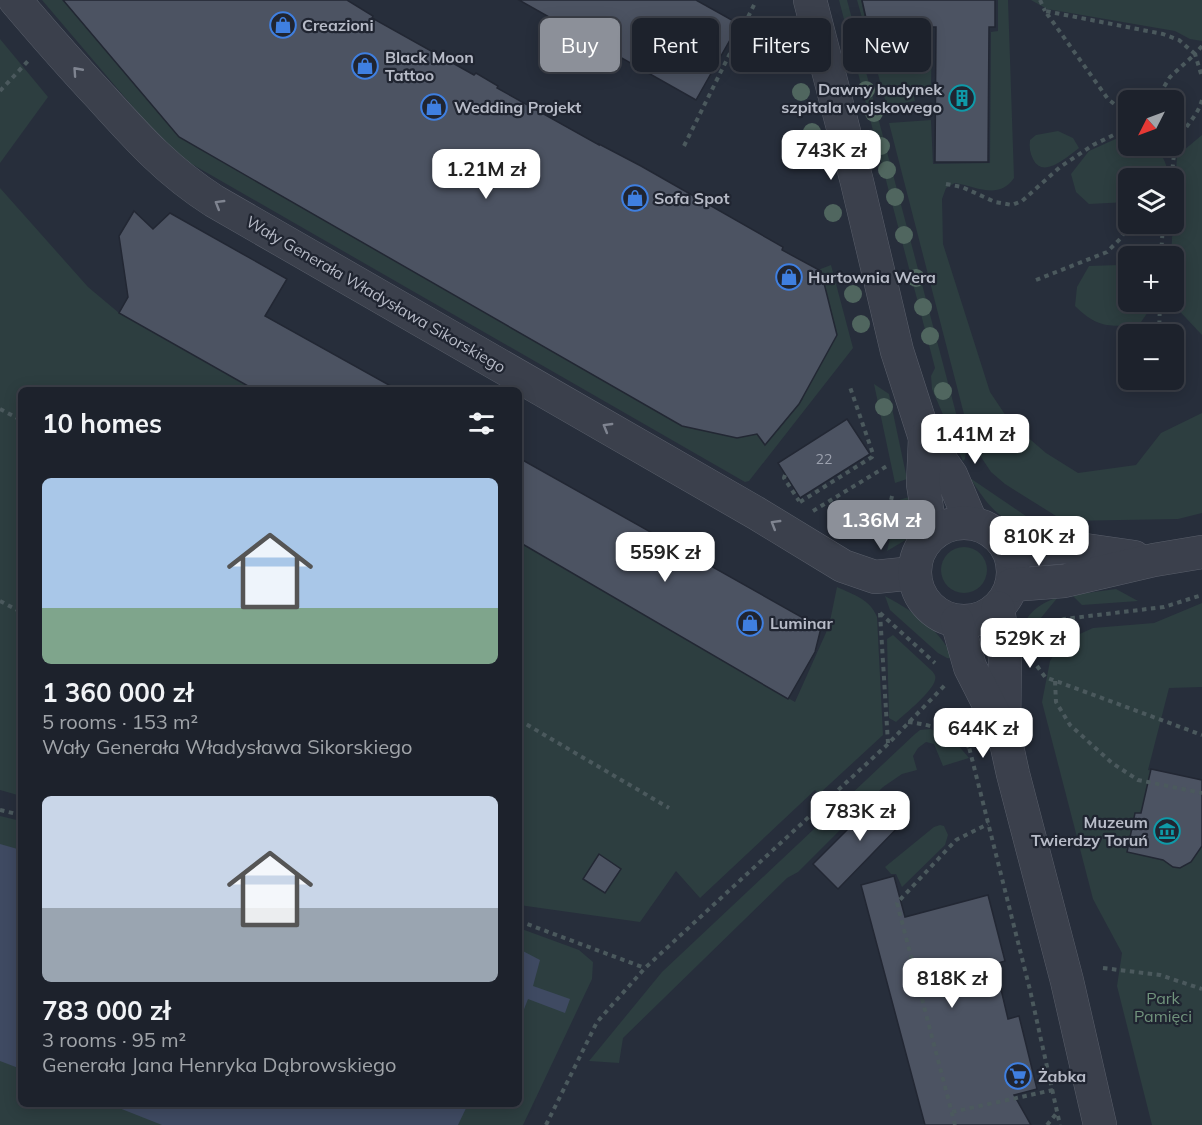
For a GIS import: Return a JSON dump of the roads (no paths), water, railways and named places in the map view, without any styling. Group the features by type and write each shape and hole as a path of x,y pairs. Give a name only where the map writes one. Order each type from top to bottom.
{"street":[{"name":"Wały Generała Władysława Sikorskiego","path":"15,0 150,152 191,186 793,510 843,566 874,577 914,573"},
{"path":"810,0 857,182 897,351 925,438 951,475 971,522"},
{"path":"925,438 923,483 931,534"},
{"path":"1100,1125 1067,981 1012,774 1004,733 1005,597 1014,569 1010,552 1001,538 987,528 971,522 950,524 931,534 922,545 916,559 914,573 917,590 927,605 940,616 957,621 979,619 1005,597 1064,580 1202,552"},
{"path":"1010,552 1064,547 1154,560"},
{"path":"957,621 970,668 1004,733"}],"water":[{"path":"0,844 18,849 18,1068 0,1061"},
{"path":"522,951 540,960 533,986 570,999 565,1013 528,999 522,1014"},
{"path":"117,1107 467,1107 458,1125 162,1125"}],"place":[{"name":"Creazioni","path":"283,25"},
{"name":"Black Moon Tattoo","path":"365,66"},
{"name":"Dawny budynek szpitala wojskowego","path":"962,98"},
{"name":"Wedding Projekt","path":"434,107"},
{"name":"Sofa Spot","path":"635,198"},
{"name":"Hurtownia Wera","path":"789,277"},
{"name":"Luminar","path":"750,623"},
{"name":"Muzeum Twierdzy Toruń","path":"1167,831"},
{"name":"Żabka","path":"1018,1076"}],"park label":[{"name":"Park Pamięci","path":"1163,1007"}]}
